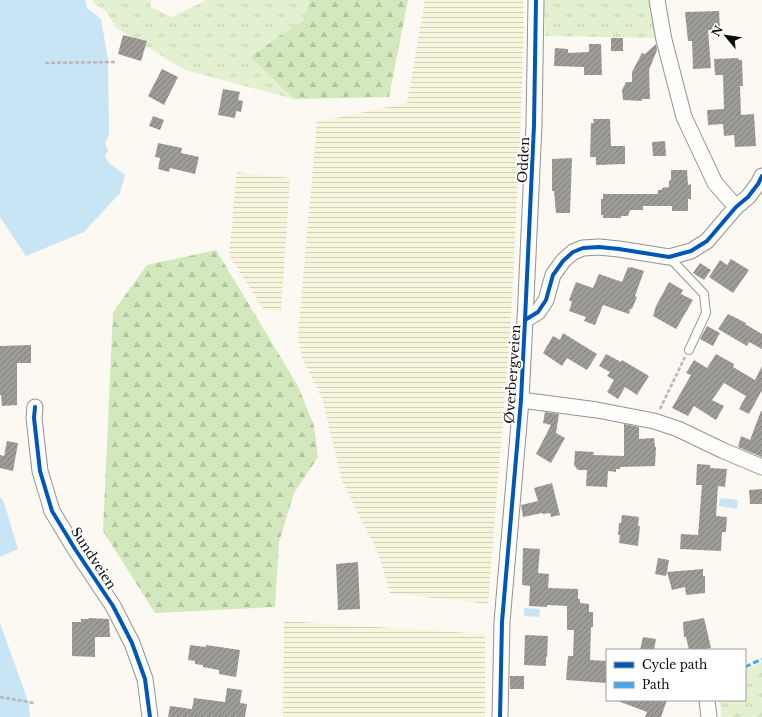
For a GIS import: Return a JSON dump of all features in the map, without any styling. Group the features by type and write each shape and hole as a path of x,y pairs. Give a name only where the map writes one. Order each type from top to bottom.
{"street":[{"name":"Odden","path":"525,320 534,125 536,0"},
{"path":"657,0 664,40 684,117 715,183 736,207"},
{"name":"Øverbergveien","path":"500,717 502,622 521,400 525,320 538,312 546,300 553,275 563,261 573,252 583,248 599,247 669,258 691,251 707,241 736,207 755,188 762,176"},
{"name":"Øverbergveien","path":"521,400 597,410 654,421 678,429 762,467"},
{"name":"Sundveien","path":"35,406 34,418 40,471 52,511 74,549 113,606 132,643 145,678 150,717"},
{"path":"707,701 709,717"}],"lane":[{"path":"669,258 704,294 706,313 689,350"}],"path":[{"path":"45,63 115,62"},
{"path":"654,421 689,350"},
{"path":"0,696 34,703"}],"shaded area":[{"path":"425,0 523,0 524,22 520,139 511,318 488,604 390,593 378,553 342,481 322,398 302,358 298,335 317,122 407,103"},
{"path":"237,172 290,178 281,312 264,310 229,255"},
{"path":"284,621 485,634 485,717 283,717"}],"green space":[{"path":"93,0 151,0 151,7 171,17 207,0 310,0 303,20 250,57 294,99 185,70 116,28 106,11 93,3"},
{"path":"310,0 408,0 389,97 294,99 250,57 303,20"},
{"path":"544,0 651,0 658,38 545,36"},
{"path":"216,250 298,386 314,426 318,457 294,493 279,542 275,607 155,613 103,531 113,312 147,265"},
{"path":"762,662 762,717 721,717 720,701 746,701 746,669"}],"water":[{"path":"0,0 85,0 87,8 101,19 108,59 109,134 105,143 108,150 105,156 109,163 125,175 120,193 84,232 26,256 0,217"},
{"path":"0,496 4,503 18,549 0,557"},
{"path":"720,498 738,500 737,509 719,506"},
{"path":"524,608 540,609 539,617 524,616"},
{"path":"0,623 29,704 30,717 0,717"}],"building":[{"path":"719,11 720,30 708,30 711,68 693,69 692,41 688,41 685,12"},
{"path":"123,35 147,41 141,61 118,54"},
{"path":"611,38 623,38 623,51 611,51"},
{"path":"589,44 601,44 602,75 584,75 584,67 554,66 555,48 568,49 568,53 589,52"},
{"path":"656,44 657,50 649,70 650,99 642,99 642,101 623,100 622,90 626,82 632,82 632,72 642,53 645,54"},
{"path":"738,58 739,60 742,60 743,86 740,86 741,115 754,114 756,146 735,147 734,135 724,136 723,124 708,125 707,110 724,109 723,75 715,75 714,59"},
{"path":"162,69 178,77 164,105 148,96"},
{"path":"223,89 240,92 238,100 243,101 241,112 236,111 235,118 218,115"},
{"path":"153,116 164,120 160,130 149,126"},
{"path":"593,119 610,119 611,146 625,146 625,164 596,165 596,157 590,157 591,123 594,123"},
{"path":"665,141 666,156 653,156 652,142"},
{"path":"158,143 182,148 181,153 199,157 195,174 170,168 169,172 158,169 160,158 155,157"},
{"path":"572,158 570,213 556,213 554,191 552,191 552,159"},
{"path":"671,170 687,170 688,185 691,184 691,199 688,199 688,211 672,211 672,206 643,206 643,210 630,210 628,216 621,216 621,218 603,218 603,215 601,215 601,199 603,199 603,194 658,194 658,190 669,187"},
{"path":"731,259 749,270 733,293 709,277 720,260 727,265"},
{"path":"700,263 711,270 704,280 693,273"},
{"path":"628,267 644,271 635,296 637,297 632,309 630,309 629,314 603,305 595,325 584,321 586,317 569,311 572,302 569,300 576,282 593,288 599,274 622,282"},
{"path":"669,282 683,290 681,294 693,300 676,329 653,316 656,306"},
{"path":"728,314 746,323 745,324 762,334 762,349 749,342 747,346 718,329"},
{"path":"707,326 720,333 713,346 700,339"},
{"path":"563,333 597,354 587,370 567,358 562,366 543,353 553,336 560,340"},
{"path":"31,345 31,363 17,363 17,405 2,406 0,395 0,346"},
{"path":"606,354 621,362 622,360 649,376 637,395 625,387 618,399 607,392 614,380 607,376 610,372 599,366"},
{"path":"716,354 734,364 733,367 755,380 762,366 762,390 749,414 739,409 746,396 724,383 712,400 724,406 716,420 694,406 688,416 672,408 691,375 686,373 694,360 707,368"},
{"path":"761,411 762,457 738,447 741,436 750,440"},
{"path":"545,412 559,414 556,433 565,438 551,463 536,454 551,425 543,423"},
{"path":"624,424 639,427 639,439 654,438 656,447 655,466 620,467 620,469 616,469 616,472 608,471 607,487 586,486 587,470 578,470 574,465 575,451 594,452 593,455 624,456"},
{"path":"7,441 18,443 13,471 0,468 0,455 4,456"},
{"path":"697,464 710,465 710,468 727,469 725,487 718,486 716,516 727,517 726,532 722,532 721,551 680,549 681,534 698,535 702,485 696,485"},
{"path":"552,483 560,515 551,517 550,513 542,513 523,517 521,505 538,501 534,488"},
{"path":"762,489 762,504 750,504 749,490"},
{"path":"622,515 639,517 638,526 640,526 638,546 619,543 619,523 621,523"},
{"path":"523,548 540,549 538,573 549,574 548,588 578,589 578,599 580,599 580,603 589,604 589,612 593,612 590,660 606,661 606,683 566,680 568,656 573,656 574,630 567,630 567,606 529,606 530,586 522,585"},
{"path":"658,558 669,560 666,576 655,574"},
{"path":"358,562 360,609 338,610 336,564"},
{"path":"703,569 703,576 705,576 705,593 686,595 685,587 672,590 667,572"},
{"path":"704,618 711,648 689,649 686,637 684,637 683,622"},
{"path":"81,619 109,619 110,637 95,637 95,657 72,656 72,622 81,622"},
{"path":"525,635 548,636 546,666 524,665"},
{"path":"643,637 656,639 654,649 640,649"},
{"path":"190,645 206,647 206,645 240,650 236,677 219,674 219,670 203,667 203,665 195,664 195,661 188,660"},
{"path":"510,676 524,676 524,689 510,689"},
{"path":"227,688 242,690 240,703 247,704 245,717 168,717 170,706 192,709 194,698 225,702"},
{"path":"618,701 667,701 661,717 645,717 647,712"}],"marked path":[{"path":"746,667 762,659"}],"cycle path":[{"path":"500,717 502,622 521,400 534,125 536,0"},
{"path":"525,320 538,312 546,300 553,275 563,261 573,252 583,248 599,247 669,257 691,251 707,241 736,207 748,197 762,176"},
{"path":"35,407 34,418 40,471 52,511 113,606 132,643 145,679 150,717"}]}
